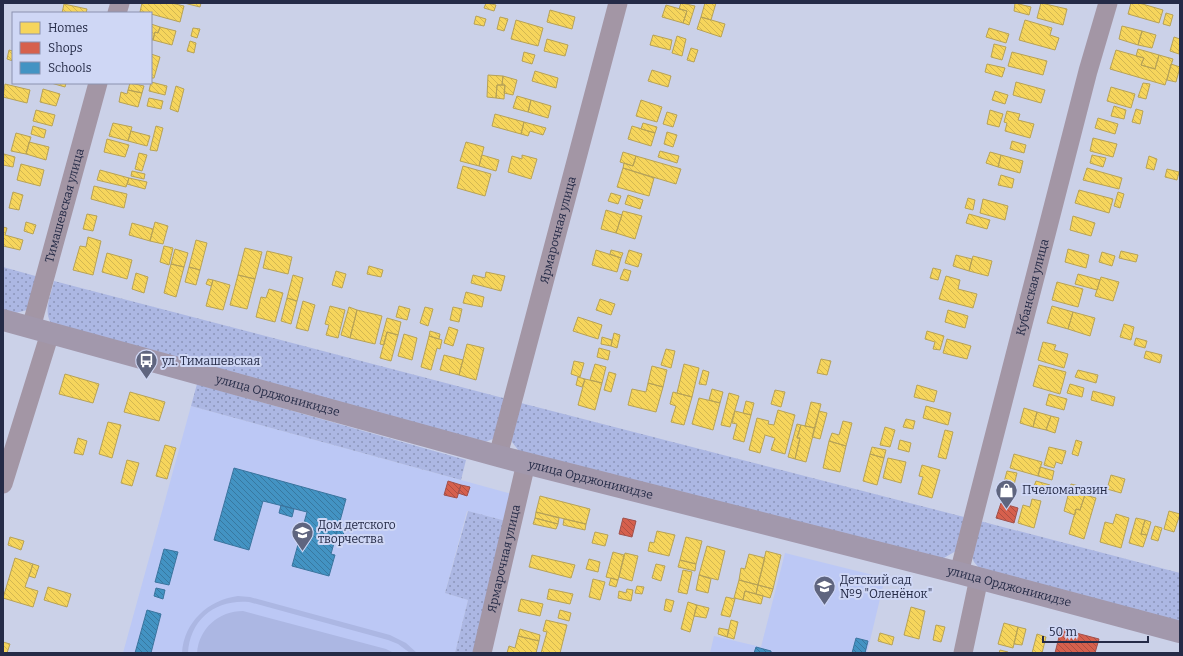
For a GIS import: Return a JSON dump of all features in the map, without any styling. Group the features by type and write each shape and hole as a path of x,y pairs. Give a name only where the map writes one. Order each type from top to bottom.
{"main road":[{"name":"улица Орджоникидзе","path":"3,320 498,456 969,576 1180,632"}],"street":[{"name":"Ярмарочная улица","path":"498,456 618,3"},
{"name":"Кубанская улица","path":"963,653 969,576 1088,71 1108,3"},
{"name":"Тимашевская улица","path":"3,484 98,84"},
{"name":"Ярмарочная улица","path":"482,653 526,463"}],"shaded area":[{"path":"3,267 39,277 27,310 12,314 3,312"},
{"path":"54,281 507,399 493,439 485,442 51,323 48,308"},
{"path":"197,384 466,460 461,480 191,406"},
{"path":"521,403 964,517 956,551 942,559 519,451 512,442 512,436"},
{"name":"Дом детского творчества","path":"191,406 512,494 506,521 467,511 445,593 468,600 455,653 123,653"},
{"path":"468,511 506,521 476,653 455,653 468,600 445,593"},
{"path":"980,521 1180,573 1180,622 980,569 974,562 971,554"},
{"name":"Детский сад №9 \"Оленёнок\"","path":"785,553 885,578 867,653 710,653 714,636 761,647"},
{"path":"238,596 250,597 390,635 406,643 417,653 410,653 398,644 388,640 249,602 237,602 216,608 199,621 190,641 188,653 182,653 187,632 200,614 217,602"},
{"path":"243,611 386,649 394,653 197,653 202,636 212,623 226,614"}],"building: Homes":[{"path":"142,3 171,3 184,6 180,22 152,14 152,12 140,12"},
{"path":"184,3 201,3 200,7"},
{"path":"486,3 496,5 494,11 484,8"},
{"path":"681,3 695,6 689,25 683,23 687,11 679,9"},
{"path":"705,3 716,3 711,20 701,17"},
{"path":"1015,3 1031,7 1029,15 1014,11"},
{"path":"1041,3 1067,9 1063,25 1037,18"},
{"path":"1131,3 1139,3 1163,10 1159,23 1128,14"},
{"path":"64,4 87,9 86,12 62,12"},
{"path":"666,5 687,11 683,23 662,17"},
{"path":"550,10 575,17 572,29 547,22"},
{"path":"1166,13 1173,15 1170,26 1163,24"},
{"path":"476,16 486,19 484,26 474,24"},
{"path":"500,17 508,19 504,31 497,29"},
{"path":"701,17 725,24 721,37 697,29"},
{"path":"516,20 543,28 538,46 511,39"},
{"path":"1025,20 1052,28 1050,35 1059,38 1055,50 1019,40"},
{"path":"152,24 160,27 158,33 155,32 153,40"},
{"path":"1122,26 1142,31 1138,45 1119,39"},
{"path":"160,27 176,31 172,45 153,40 155,32 158,33"},
{"path":"193,28 200,29 197,38 191,36"},
{"path":"989,28 1009,34 1006,43 986,37"},
{"path":"1142,31 1156,35 1152,48 1138,45"},
{"path":"653,35 672,40 670,50 650,45"},
{"path":"677,36 686,39 682,56 672,53"},
{"path":"1174,37 1180,39 1179,54 1170,51"},
{"path":"547,39 568,45 565,56 544,51"},
{"path":"190,41 196,43 194,53 187,51"},
{"path":"994,44 1006,47 1002,60 991,57"},
{"path":"691,48 698,50 694,62 687,60"},
{"path":"1138,49 1159,55 1155,69 1141,65 1144,58 1136,56"},
{"path":"9,50 12,51 12,61 7,59"},
{"path":"1116,50 1144,58 1141,65 1155,69 1159,55 1173,59 1165,85 1110,69"},
{"path":"524,52 535,55 532,64 522,61"},
{"path":"1012,52 1047,61 1043,75 1008,66"},
{"path":"152,54 160,57 154,78 152,78"},
{"path":"987,64 1005,68 1002,77 985,72"},
{"path":"1171,64 1180,67 1176,82 1167,80"},
{"path":"652,70 671,76 668,87 648,81"},
{"path":"535,71 558,78 556,88 532,81"},
{"path":"488,75 503,76 502,85 497,85 496,98 487,97"},
{"path":"503,76 517,80 513,95 504,93 505,85 502,85"},
{"path":"152,82 167,86 165,95 149,91"},
{"path":"1016,82 1045,90 1041,103 1013,95"},
{"path":"1143,83 1150,84 1146,99 1138,97"},
{"path":"5,84 30,90 27,103 3,97"},
{"path":"54,84 66,84 65,87"},
{"path":"130,84 144,86 142,93 128,90"},
{"path":"497,85 505,85 504,99 496,98"},
{"path":"176,86 184,89 178,112 170,109"},
{"path":"1111,87 1135,94 1131,108 1107,101"},
{"path":"43,89 60,94 56,106 40,102"},
{"path":"128,90 142,93 138,107 119,102 121,92 127,94"},
{"path":"995,91 1008,95 1005,104 992,100"},
{"path":"517,96 531,100 528,112 513,108"},
{"path":"149,98 163,101 161,109 147,106"},
{"path":"531,100 551,106 548,118 528,112"},
{"path":"641,100 662,107 657,122 636,116"},
{"path":"1114,106 1126,110 1124,119 1111,116"},
{"path":"1136,109 1143,111 1140,124 1132,122"},
{"path":"36,110 55,115 52,126 33,121"},
{"path":"990,110 1003,114 999,127 987,124"},
{"path":"1007,111 1020,114 1018,120 1034,124 1030,138 1005,131 1007,123 1004,122"},
{"path":"667,112 677,115 673,127 663,124"},
{"path":"495,114 524,122 521,134 492,126"},
{"path":"1098,118 1118,124 1115,134 1095,128"},
{"path":"524,122 546,128 543,135 530,131 528,136 521,134"},
{"path":"113,123 132,127 128,141 109,136"},
{"path":"643,123 657,127 655,133 641,129"},
{"path":"33,126 46,130 44,138 31,134"},
{"path":"156,126 163,128 157,151 150,150"},
{"path":"632,126 655,133 651,146 628,139"},
{"path":"131,131 150,136 147,146 128,141"},
{"path":"667,132 677,135 673,147 664,144"},
{"path":"16,133 31,137 26,154 11,151"},
{"path":"1093,138 1117,144 1113,157 1090,151"},
{"path":"107,139 129,145 125,157 104,152"},
{"path":"1012,141 1026,145 1024,153 1010,149"},
{"path":"29,142 49,147 46,160 26,154"},
{"path":"466,142 484,147 479,166 460,161"},
{"path":"660,151 679,156 677,163 658,157"},
{"path":"623,152 636,156 633,166 620,162"},
{"path":"990,152 1001,155 998,167 986,163"},
{"path":"139,153 147,155 142,171 135,169"},
{"path":"4,154 15,157 13,167 3,165"},
{"path":"482,155 499,160 496,171 479,166"},
{"path":"522,155 537,159 531,179 508,172 512,156 522,159"},
{"path":"1001,155 1023,161 1020,173 998,167"},
{"path":"1092,155 1106,158 1103,167 1090,163"},
{"path":"636,156 681,169 676,184 623,168 624,163 633,166"},
{"path":"1149,156 1157,159 1154,170 1146,168"},
{"path":"21,164 44,170 40,186 17,180"},
{"path":"463,166 491,174 485,196 457,188"},
{"path":"623,168 654,178 649,196 617,187"},
{"path":"1087,168 1122,178 1119,189 1083,180"},
{"path":"1167,169 1179,172 1177,180 1165,177"},
{"path":"100,170 129,178 126,187 97,180"},
{"path":"132,171 145,174 144,179 131,176"},
{"path":"1001,175 1014,179 1012,188 998,185"},
{"path":"129,178 147,182 145,189 127,184"},
{"path":"94,186 127,194 124,208 91,199"},
{"path":"1079,190 1113,199 1109,213 1075,203"},
{"path":"13,192 23,195 19,210 9,208"},
{"path":"1118,192 1124,194 1120,208 1114,206"},
{"path":"611,193 621,196 618,204 608,201"},
{"path":"628,195 643,200 640,209 625,204"},
{"path":"968,198 975,200 973,210 965,208"},
{"path":"983,199 1008,206 1005,220 980,213"},
{"path":"606,210 622,215 616,233 601,229"},
{"path":"623,211 642,216 635,239 616,233"},
{"path":"87,214 97,216 93,231 83,229"},
{"path":"969,214 990,220 987,229 966,223"},
{"path":"1073,216 1095,223 1091,236 1070,230"},
{"path":"26,222 36,225 33,234 24,231"},
{"path":"155,222 168,226 163,244 150,241"},
{"path":"132,223 153,229 150,241 129,235"},
{"path":"3,227 7,228 5,235 23,240 20,250 3,246"},
{"path":"88,237 101,241 93,275 73,270 80,246 86,247"},
{"path":"196,240 207,243 200,270 189,267"},
{"path":"164,246 173,248 169,265 160,262"},
{"path":"245,248 262,252 255,279 238,275"},
{"path":"175,249 188,253 184,267 171,264"},
{"path":"1068,249 1089,255 1086,268 1065,262"},
{"path":"596,250 621,258 617,272 592,265"},
{"path":"611,250 623,253 621,258 610,254"},
{"path":"629,250 642,254 638,267 625,263"},
{"path":"267,251 292,257 288,274 263,268"},
{"path":"1121,251 1138,255 1136,262 1119,258"},
{"path":"1102,252 1115,256 1112,266 1099,262"},
{"path":"107,253 132,260 127,279 102,272"},
{"path":"956,255 972,259 969,271 953,266"},
{"path":"973,256 992,261 988,276 969,271"},
{"path":"171,264 184,267 176,297 164,293"},
{"path":"369,266 383,270 381,277 367,274"},
{"path":"189,267 200,270 196,285 185,282"},
{"path":"933,268 941,270 938,280 930,278"},
{"path":"624,269 631,271 628,281 620,279"},
{"path":"336,271 346,274 342,288 332,285"},
{"path":"486,272 505,276 501,291 471,283 473,275 485,278"},
{"path":"136,273 148,277 144,293 132,289"},
{"path":"1078,274 1100,280 1097,290 1075,284"},
{"path":"238,275 255,279 247,309 230,305"},
{"path":"293,275 303,278 297,301 287,298"},
{"path":"946,276 960,280 958,289 977,294 973,308 939,299"},
{"path":"1101,277 1119,282 1113,301 1095,296"},
{"path":"208,279 213,280 211,286 206,284"},
{"path":"213,280 230,285 223,310 206,306"},
{"path":"1057,282 1083,289 1078,307 1052,300"},
{"path":"269,289 283,293 275,322 256,317 261,297 266,298"},
{"path":"466,292 484,297 482,307 463,303"},
{"path":"287,298 297,301 291,324 281,321"},
{"path":"600,299 615,304 611,315 596,310"},
{"path":"303,301 315,305 308,331 296,328"},
{"path":"330,306 345,310 338,338 326,335 329,325 325,324"},
{"path":"399,306 410,309 407,320 396,317"},
{"path":"1052,306 1073,312 1068,329 1047,323"},
{"path":"349,307 357,310 350,338 341,335"},
{"path":"425,307 433,309 428,326 420,323"},
{"path":"453,307 462,309 459,322 450,320"},
{"path":"357,310 382,316 375,344 350,338"},
{"path":"948,310 968,316 965,328 945,322"},
{"path":"1073,312 1095,318 1090,336 1068,329"},
{"path":"578,317 602,325 598,339 573,331"},
{"path":"387,318 401,322 398,335 387,332 384,345 380,344"},
{"path":"1124,324 1134,327 1131,340 1120,337"},
{"path":"449,327 458,330 453,346 444,343"},
{"path":"430,331 440,334 439,339 429,336"},
{"path":"927,331 944,336 940,350 933,349 935,342 925,339"},
{"path":"387,332 398,335 391,361 380,358"},
{"path":"614,333 620,335 617,348 611,346"},
{"path":"404,334 417,338 412,360 398,356"},
{"path":"429,336 442,340 440,349 437,348 431,370 421,367"},
{"path":"602,337 612,340 611,346 601,344"},
{"path":"1136,338 1147,341 1145,348 1134,345"},
{"path":"947,339 971,346 967,359 943,353"},
{"path":"1043,342 1056,345 1054,350 1068,354 1064,368 1038,360"},
{"path":"467,344 484,348 476,380 459,375"},
{"path":"599,348 610,351 608,360 597,357"},
{"path":"666,349 675,351 671,368 661,365"},
{"path":"1146,351 1162,355 1160,363 1144,358"},
{"path":"444,355 463,360 459,375 440,370"},
{"path":"821,359 831,361 827,375 817,373"},
{"path":"574,361 584,363 580,377 571,374"},
{"path":"595,364 606,367 602,383 590,380"},
{"path":"684,364 699,368 692,397 677,393"},
{"path":"1039,365 1066,372 1060,394 1033,386"},
{"path":"652,366 667,370 663,387 648,383"},
{"path":"703,370 709,372 706,385 699,384"},
{"path":"1078,370 1098,375 1096,383 1075,377"},
{"path":"609,372 616,374 611,392 604,390"},
{"path":"65,374 99,384 93,403 59,394"},
{"path":"578,377 585,379 582,387 576,385"},
{"path":"585,379 602,383 595,410 578,405"},
{"path":"648,383 663,387 656,412 628,405 632,389 646,392"},
{"path":"1070,384 1084,388 1082,397 1067,393"},
{"path":"917,385 937,391 934,402 914,397"},
{"path":"712,389 723,392 720,403 709,400"},
{"path":"775,390 785,392 781,407 771,404"},
{"path":"1093,391 1115,397 1113,406 1091,400"},
{"path":"130,392 165,402 159,421 124,412"},
{"path":"673,392 692,397 684,425 671,422 676,406 670,404"},
{"path":"729,393 739,396 730,427 721,425"},
{"path":"1049,394 1067,399 1064,410 1046,405"},
{"path":"699,398 720,403 713,430 692,424"},
{"path":"746,401 754,403 751,415 743,413"},
{"path":"811,402 821,404 815,428 805,426"},
{"path":"926,406 951,413 948,425 923,418"},
{"path":"1024,408 1037,412 1033,427 1020,423"},
{"path":"778,410 795,415 785,454 771,450 775,438 765,435 760,453 749,450 757,418 769,421 768,424 774,425"},
{"path":"735,411 751,415 744,442 733,439 737,424 732,423"},
{"path":"819,411 827,413 820,439 812,437"},
{"path":"1037,412 1051,416 1046,430 1033,427"},
{"path":"1051,416 1059,418 1055,433 1046,430"},
{"path":"906,419 915,421 913,429 903,427"},
{"path":"843,421 852,423 846,446 829,441 832,433 839,435"},
{"path":"108,422 121,425 112,458 99,454"},
{"path":"797,424 801,425 797,438 800,438 795,459 788,457"},
{"path":"801,425 815,428 806,462 795,459 800,438 797,438"},
{"path":"885,427 895,430 890,447 880,445"},
{"path":"945,430 953,432 946,459 938,457"},
{"path":"78,438 87,441 83,455 74,453"},
{"path":"900,440 911,443 909,452 898,449"},
{"path":"1076,440 1082,442 1078,456 1072,454"},
{"path":"829,441 846,446 840,472 823,468"},
{"path":"165,445 176,448 167,479 156,476"},
{"path":"872,447 886,450 884,458 870,454"},
{"path":"1049,447 1066,451 1062,464 1056,462 1054,468 1044,465"},
{"path":"870,454 884,458 877,485 863,481"},
{"path":"1014,454 1042,462 1038,476 1010,468"},
{"path":"888,458 906,462 901,483 883,478"},
{"path":"127,460 139,463 132,486 121,483"},
{"path":"922,465 940,470 932,498 918,494 923,477 919,476"},
{"path":"1040,467 1054,471 1052,480 1038,476"},
{"path":"1007,471 1017,473 1013,489 1003,486"},
{"path":"1111,475 1125,479 1121,493 1107,489"},
{"path":"1036,481 1050,485 1047,493 1033,489"},
{"path":"1071,484 1087,488 1080,510 1076,509 1075,515 1064,511"},
{"path":"1085,495 1096,498 1084,539 1069,534 1076,509 1080,510"},
{"path":"540,496 590,509 586,524 536,512"},
{"path":"1032,499 1041,501 1034,528 1018,523 1023,505 1030,507"},
{"path":"1169,511 1180,514 1174,532 1164,529"},
{"path":"536,512 559,518 558,524 535,518"},
{"path":"1116,514 1129,518 1121,548 1100,542 1105,522 1113,524"},
{"path":"535,518 558,524 556,529 533,524"},
{"path":"1136,518 1145,520 1141,534 1147,535 1143,547 1129,543"},
{"path":"564,519 586,524 585,530 563,525"},
{"path":"1145,520 1151,522 1147,535 1141,534"},
{"path":"1155,526 1162,528 1158,541 1151,539"},
{"path":"657,531 675,535 669,556 648,551 650,542 654,543"},
{"path":"595,532 608,535 605,546 592,543"},
{"path":"10,537 24,541 21,550 8,545"},
{"path":"686,537 702,541 696,564 680,560"},
{"path":"707,546 725,551 718,580 699,575"},
{"path":"766,551 781,555 773,589 758,585"},
{"path":"613,552 624,555 618,580 606,577"},
{"path":"625,553 638,556 632,581 619,577"},
{"path":"749,554 765,558 758,585 739,580 741,568 745,569"},
{"path":"532,555 575,565 571,578 529,567"},
{"path":"15,558 33,564 25,587 38,591 33,607 3,598"},
{"path":"589,559 600,562 598,572 586,569"},
{"path":"680,560 696,564 695,571 678,567"},
{"path":"33,564 39,566 35,578 29,576"},
{"path":"656,564 665,566 661,581 652,578"},
{"path":"683,570 692,572 687,594 678,592"},
{"path":"699,575 711,579 708,593 696,590"},
{"path":"611,578 618,580 616,587 609,585"},
{"path":"593,579 605,582 600,600 589,597"},
{"path":"739,580 758,585 756,594 745,591 743,600 734,598"},
{"path":"758,585 773,589 770,598 756,594"},
{"path":"637,586 644,587 642,594 635,593"},
{"path":"48,587 71,594 67,607 44,600"},
{"path":"549,589 573,594 570,604 547,599"},
{"path":"627,589 633,590 631,601 618,598 619,591 626,593"},
{"path":"745,591 763,596 761,604 743,600"},
{"path":"726,597 735,599 730,617 721,615"},
{"path":"521,599 543,604 540,616 518,611"},
{"path":"666,599 674,601 671,612 664,610"},
{"path":"688,602 697,605 690,632 681,629"},
{"path":"697,605 709,608 706,618 694,616"},
{"path":"911,607 925,611 919,639 904,635"},
{"path":"560,610 571,613 569,621 558,618"},
{"path":"546,620 567,625 560,653 541,653 547,632 543,631"},
{"path":"731,620 738,622 734,639 727,637"},
{"path":"1004,623 1018,627 1013,648 998,644"},
{"path":"936,625 945,627 941,642 933,640"},
{"path":"1018,627 1026,629 1022,645 1014,644"},
{"path":"719,628 729,630 727,637 718,634"},
{"path":"520,629 540,635 539,641 518,636"},
{"path":"880,633 894,637 892,645 878,641"},
{"path":"1037,634 1046,637 1042,653 1032,653"},
{"path":"518,636 539,641 536,653 507,653 509,646 515,648"},
{"path":"3,642 10,644 7,653 3,653"},
{"path":"1000,650 1008,652 1008,653 999,653"}],"building: Shops":[{"path":"448,481 461,485 457,498 444,495"},
{"path":"461,485 470,487 467,496 458,493"},
{"path":"1001,503 1018,508 1014,523 996,518"},
{"path":"623,518 636,521 632,537 619,534"},
{"path":"1061,629 1099,639 1095,653 1055,653"}],"building: Schools":[{"path":"234,468 346,499 331,554 335,555 329,576 292,566 307,512 263,501 249,550 214,540"},
{"path":"281,505 294,509 292,517 279,513"},
{"path":"338,527 345,529 342,538 335,536"},
{"path":"164,549 178,552 169,585 155,582"},
{"path":"156,588 165,590 163,599 154,596"},
{"path":"147,610 161,614 151,653 135,653"},
{"path":"856,638 868,641 865,653 852,653"},
{"path":"756,647 771,651 771,653 754,653"}],"place":[{"name":"ул. Тимашевская","path":"147,380"},
{"name":"Пчеломагазин","path":"1006,510"},
{"name":"Дом детского творчества","path":"303,552"},
{"name":"Детский сад №9 \"Оленёнок\"","path":"825,606"}]}
